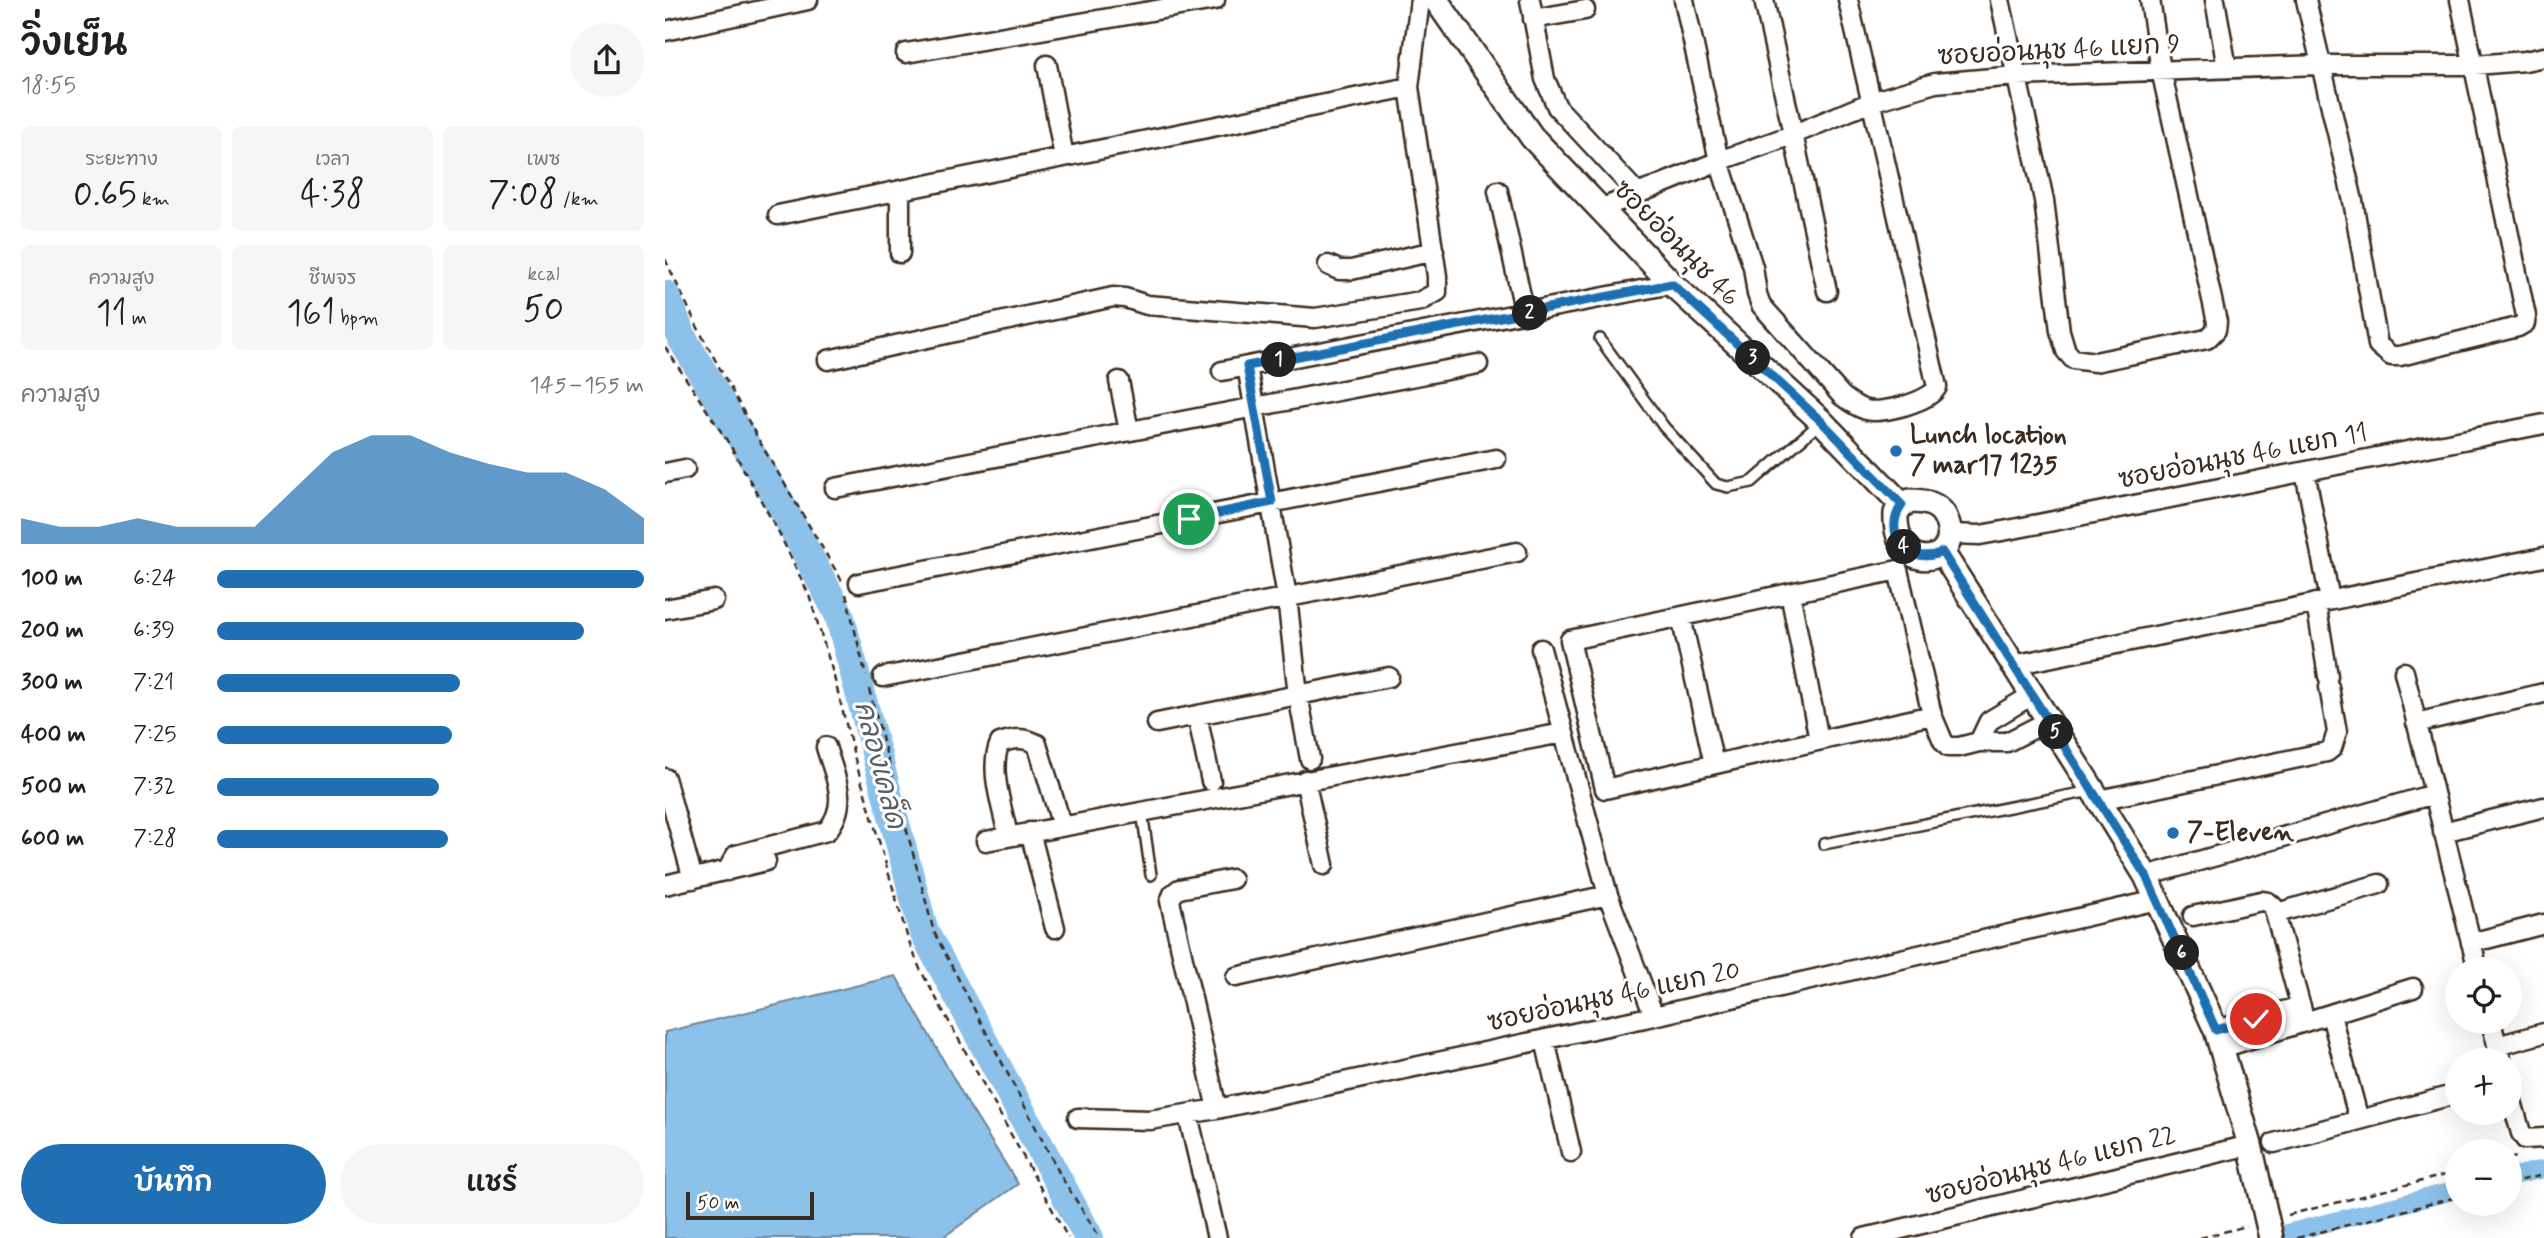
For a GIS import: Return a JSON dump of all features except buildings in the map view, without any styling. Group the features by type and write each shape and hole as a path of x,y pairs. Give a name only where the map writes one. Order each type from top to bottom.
{"street":[{"path":"665,30 809,0"},
{"path":"906,54 1215,0"},
{"path":"828,360 1119,296 1147,305 1315,318 1421,301 1437,292 1434,251 1409,87 1420,0"},
{"name":"ซอยอ่อนนุช 46","path":"1436,0 1532,137 1672,284 1821,421 1902,505"},
{"path":"1529,0 1545,79 1557,107 1637,193"},
{"path":"1684,0 1719,161 1753,267 1761,305 1842,396 1856,406 1874,411 1929,397 1937,387 1848,0"},
{"path":"1764,0 1827,291"},
{"path":"2000,0 2043,200 2060,331 2066,351 2073,359 2095,362 2207,339 2216,330 2217,322 2161,70 2150,0"},
{"path":"2215,0 2227,68"},
{"path":"2306,0 2353,201 2378,345 2391,356 2518,327 2525,323 2526,308 2461,0"},
{"path":"1533,19 1585,10"},
{"name":"ซอยอ่อนนุช 46 แยก 9","path":"1600,209 1871,102 1934,83 2016,76 2161,70 2320,65 2475,65 2544,57"},
{"path":"1047,65 1065,157"},
{"path":"778,215 1409,87"},
{"path":"900,190 900,253"},
{"path":"1498,191 1525,314"},
{"path":"1328,265 1339,270 1350,270 1434,251"},
{"path":"1222,371 1672,284"},
{"path":"835,488 1478,364"},
{"path":"1247,366 1272,502 1287,597 1298,695 1310,760"},
{"path":"1119,381 1129,431"},
{"name":"ซอยอ่อนนุช 46 แยก 11","path":"1946,543 2544,424"},
{"path":"859,583 1496,459"},
{"path":"665,473 685,468"},
{"path":"2096,796 2327,752 2332,748 2337,732 2328,681 2323,601 2305,472"},
{"path":"1946,543 1926,557 1914,555 1905,549 1898,539 1896,513 1902,505 1918,501 1930,503 1945,516 1946,543 2013,665 2146,876 2219,1039 2250,1145 2267,1220"},
{"path":"883,677 1517,552"},
{"path":"2013,665 2544,557"},
{"path":"1932,715 1605,789 1570,640 1898,570 1932,715 1948,747 1979,742 2007,742 2049,721"},
{"path":"1790,593 1819,740"},
{"path":"665,610 714,600"},
{"path":"1681,617 1714,764"},
{"path":"1541,649 1608,895 1654,1016"},
{"path":"2404,672 2474,957"},
{"path":"1157,723 1389,677"},
{"path":"2416,723 2544,693"},
{"path":"1979,742 1989,721 2032,695"},
{"path":"1197,715 1211,781"},
{"path":"986,841 1563,733"},
{"path":"1009,836 996,771 996,751 1000,743 1013,739 1026,738 1037,744 1062,826"},
{"path":"727,871 736,855 827,831 839,813 839,790 825,747"},
{"path":"665,778 693,879"},
{"path":"1305,780 1324,865"},
{"path":"2146,876 2434,794"},
{"path":"2443,832 2544,807"},
{"path":"1030,832 1055,929"},
{"path":"665,885 766,861"},
{"path":"1217,1109 1170,901 1179,889 1232,878"},
{"path":"2277,913 2379,884"},
{"path":"1236,977 1608,895"},
{"name":"ซอยอ่อนนุช 46 แยก 20","path":"1078,1118 1150,1120 1188,1115 1654,1016 2157,900"},
{"path":"2193,916 2261,901 2268,902 2277,913 2303,1014"},
{"path":"2471,943 2544,924"},
{"path":"2219,1039 2303,1014 2331,1015 2413,988"},
{"path":"2331,1015 2359,1120"},
{"path":"2510,1048 2544,1033"},
{"path":"1545,1040 1571,1152"},
{"path":"2274,1143 2445,1097"},
{"path":"1188,1115 1217,1238"},
{"path":"2519,1125 2525,1139 2544,1138"},
{"name":"ซอยอ่อนนุช 46 แยก 22","path":"1864,1238 2250,1145"}],"lane":[{"path":"1600,339 1664,427 1716,484 1728,487 1752,482 1821,421"},
{"path":"1824,844 2096,796"},
{"path":"1142,811 1151,875"}],"path":[{"path":"665,259 700,332 761,444 842,578 884,750 934,932 1062,1178 1100,1238"},
{"path":"665,347 730,445 778,531 809,595 912,949 926,981 1068,1238"},
{"path":"2200,1238 2445,1175"},
{"path":"2522,1181 2544,1175"},
{"path":"2297,1238 2445,1200"}],"water":[{"path":"896,976 968,1104 1018,1184 942,1238 665,1238 665,1032"}],"waterway":[{"name":"คลองเคล็ด","path":"665,295 682,338 780,503 839,614 924,932 1089,1238"},
{"path":"2522,1174 2544,1169"},
{"path":"2267,1238 2445,1193"}],"place":[{"name":"Lunch location 7 mar17 1235","path":"1896,451"},
{"name":"7-Eleven","path":"2173,833"}],"route":[{"path":"1189,519 1272,502 1247,366 1672,284 1821,421 1902,505 1896,513 1895,526 1898,539 1905,549 1914,555 1926,557 1942,552 2146,876 2216,1030 2256,1019"}]}
